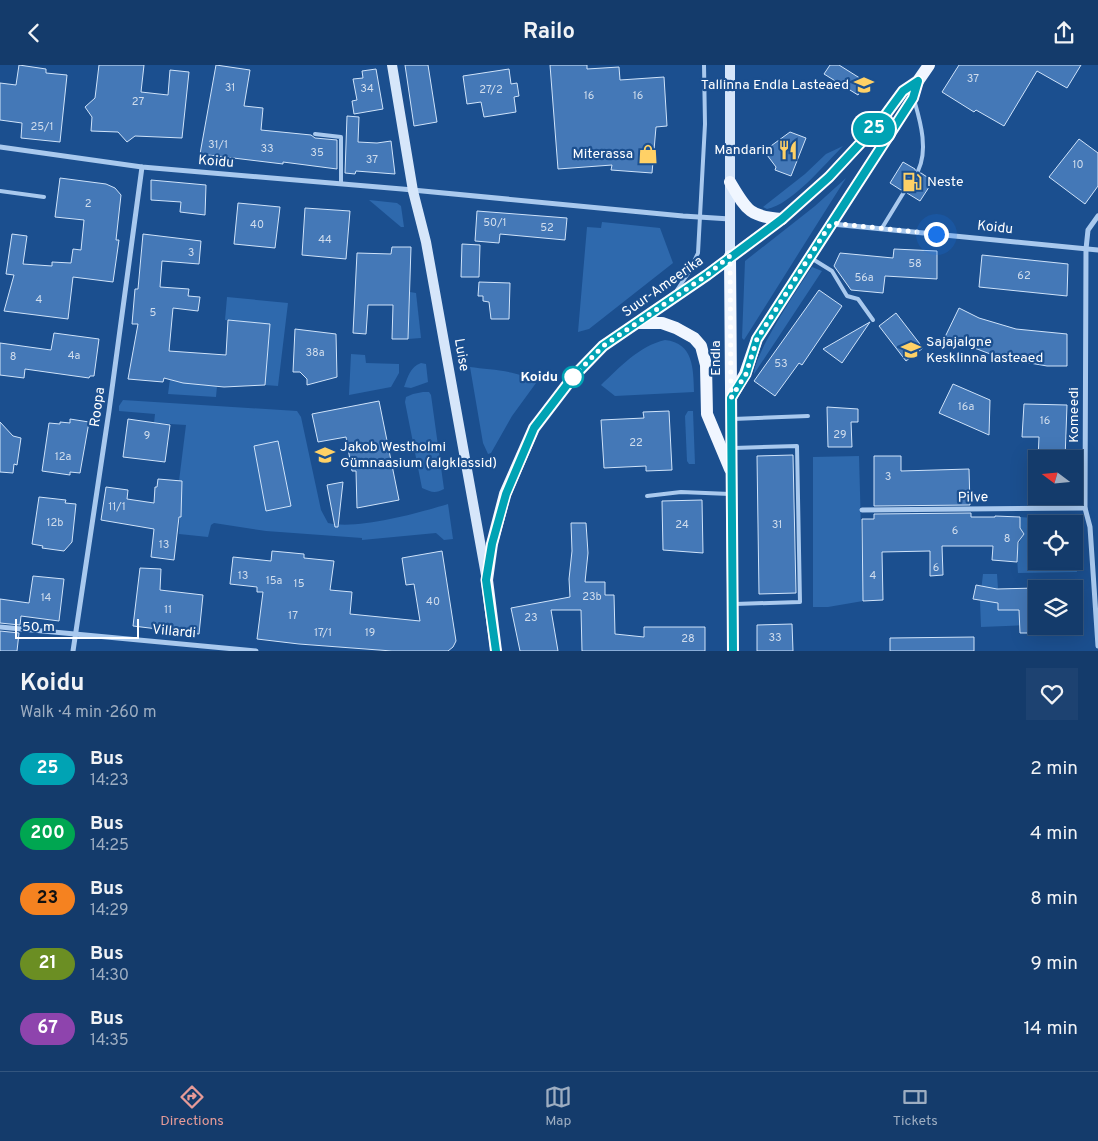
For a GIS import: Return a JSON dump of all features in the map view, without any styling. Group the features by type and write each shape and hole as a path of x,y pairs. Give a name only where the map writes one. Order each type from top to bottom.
{"main road":[{"name":"Luise","path":"392,65 413,191 426,242 486,580 496,651"},
{"name":"Endla","path":"730,65 733,651"},
{"name":"Suur-Ameerika","path":"486,580 492,544 503,502 534,428 573,377 603,346 639,323 782,219 829,177 881,121 903,91 918,81 929,65"},
{"path":"731,398 746,374 757,339 913,98 918,81"},
{"path":"730,182 742,203 752,213 764,218 782,219"},
{"path":"639,323 662,323 686,331 701,347 706,365 707,415 732,476"}],"street":[{"name":"Koidu","path":"0,147 142,167 730,219"},
{"name":"Roopa","path":"73,651 142,167"},
{"name":"Komeedi","path":"1098,216 1088,230 1086,249 1085,508 1090,527 1098,645"},
{"name":"Koidu","path":"831,223 1098,250"},
{"name":"Pilve","path":"862,510 1085,508"},
{"path":"1090,527 1098,527"},
{"name":"Villardi","path":"0,627 256,651"}],"lane":[{"path":"670,300 689,272 698,253 705,124 704,65"},
{"path":"913,98 922,127 922,162 918,171"},
{"path":"315,133 341,137 341,184"},
{"path":"0,191 44,197"},
{"path":"882,228 904,192"},
{"path":"809,257 832,271 847,296 858,299 872,320"},
{"path":"732,419 808,417"},
{"path":"732,448 797,446 800,602 733,604"},
{"path":"647,496 686,492 732,494"}],"shaded area":[{"path":"843,146 808,182 787,200 767,209 763,207 805,174 826,154"},
{"path":"846,178 744,340 742,338 745,261 815,206"},
{"path":"369,200 397,203 401,206 404,227 401,227"},
{"path":"602,222 660,228 673,263 589,329 578,332 587,227 601,228"},
{"path":"812,267 822,271 754,374 756,364 769,336"},
{"path":"410,292 416,293 421,338 408,339"},
{"path":"227,297 288,303 278,386 265,385 270,324 225,320"},
{"path":"665,340 675,342 687,352 692,366 694,392 615,396 601,385 638,352"},
{"path":"351,354 365,355 366,363 399,364 399,373 391,387 349,395"},
{"path":"421,363 426,364 428,382 411,388 404,387 412,370"},
{"path":"470,367 513,373 536,383 512,416 491,453 488,454 483,443"},
{"path":"170,379 217,386 216,397 168,394"},
{"path":"429,392 431,395 444,489 435,492 422,488 405,402 406,397"},
{"path":"123,400 297,411 301,417 321,510 328,523 341,525 371,522 405,516 448,504 453,539 444,540 436,533 362,540 362,538 266,531 214,523 211,525 208,537 179,534 182,481 179,481 186,425 154,423 155,414 119,411 119,406"},
{"path":"688,411 693,411 695,464 689,464 687,461 685,416"},
{"path":"859,456 863,601 828,607 813,607 813,457"},
{"path":"1020,517 1028,518 1028,570 1077,570 1077,572 1018,573 1018,548 1023,535 1019,530"},
{"path":"983,574 997,574 998,589 1015,599 1028,625 981,627 980,600"}],"building":[{"path":"19,65 46,69 46,73 67,75 60,142 21,138 22,123 0,120 0,83 16,85"},
{"path":"99,65 144,65 141,92 168,95 170,70 189,72 182,138 135,136 127,142 118,132 91,131 92,117 85,107 95,98"},
{"path":"216,65 250,70 244,106 263,108 261,130 311,135 315,138 337,140 337,169 200,154"},
{"path":"405,65 428,65 437,122 414,126"},
{"path":"550,65 587,65 587,69 619,67 620,80 664,77 667,126 656,127 652,173 611,170 612,165 558,169"},
{"path":"830,65 839,65 866,82 858,95 824,74"},
{"path":"959,65 1081,65 1067,88 1037,71 1004,126 976,110 974,112 942,92"},
{"path":"376,69 383,109 354,114 352,101 357,100 353,79 363,78 362,71"},
{"path":"509,69 511,84 517,83 519,96 514,97 516,112 484,117 481,102 467,104 463,76"},
{"path":"347,116 359,117 358,142 377,143 391,141 395,174 356,171 355,174 345,173"},
{"path":"790,132 806,138 791,176 775,170 776,167 764,151"},
{"path":"1079,139 1098,153 1098,186 1085,204 1049,177"},
{"name":"Neste","path":"903,162 915,169 916,174 921,173 933,181 920,201 907,193 906,189 901,190 890,183"},
{"path":"60,178 106,184 115,188 121,195 116,240 119,240 113,282 73,277 68,319 4,311 14,275 6,274 12,234 27,236 23,264 52,266 52,262 71,263 73,249 81,250 84,220 55,217"},
{"path":"151,180 206,185 205,215 180,212 181,202 151,200"},
{"path":"238,203 280,207 275,248 234,244"},
{"path":"305,208 350,211 346,259 302,255"},
{"path":"477,211 567,218 565,240 500,234 499,243 475,241"},
{"path":"143,234 201,241 199,264 162,261 160,287 189,289 188,296 200,297 198,311 173,308 169,351 226,355 228,320 270,324 265,385 224,387 183,383 164,378 163,382 128,379 138,324 132,324 135,289 138,289"},
{"path":"462,244 480,245 479,277 461,277"},
{"path":"392,247 411,247 408,339 392,339 393,305 368,305 366,334 353,333 357,253 391,254"},
{"path":"894,249 937,251 937,279 885,276 883,293 851,290 834,266 840,253 893,258"},
{"path":"982,255 1068,264 1067,296 979,287"},
{"path":"479,282 510,283 509,319 491,319 489,302 483,301 483,296 478,296"},
{"path":"819,290 842,306 802,365 799,363 775,396 754,381"},
{"path":"959,308 979,318 1016,329 1067,334 1067,366 1047,366 1001,358 945,337"},
{"path":"896,313 923,348 906,361 879,326"},
{"path":"870,322 842,363 823,349"},
{"path":"295,329 336,334 337,377 307,385 307,379 300,372 293,372"},
{"path":"54,333 99,339 94,376 89,378 25,369 24,378 0,375 0,343 51,350"},
{"path":"953,384 990,400 989,435 939,413"},
{"name":"Jakob Westholmi Gümnaasium (algklassid)","path":"379,401 399,500 357,508 356,471 352,471 346,437 318,442 312,414"},
{"path":"1024,404 1067,405 1065,450 1038,450 1039,437 1022,437"},
{"path":"827,407 858,409 858,422 851,422 852,447 828,447"},
{"path":"669,411 672,470 646,471 646,466 604,468 601,420 644,418 643,412"},
{"path":"70,419 89,422 80,473 70,472 70,475 42,471 49,423 70,423"},
{"path":"128,419 170,425 165,462 123,457"},
{"path":"0,422 13,436 21,438 17,465 14,464 13,473 0,472"},
{"path":"278,441 291,506 266,511 254,446"},
{"path":"793,455 796,593 759,594 757,456"},
{"path":"874,456 901,456 901,471 969,469 970,505 874,506"},
{"path":"158,479 182,481 181,517 179,517 174,560 151,557 154,529 101,520 106,487 128,490 127,499 154,503 155,487 157,487"},
{"path":"343,482 338,527 335,527 327,485"},
{"path":"39,497 66,500 65,503 76,504 72,542 64,551 42,548 43,546 32,544"},
{"path":"702,500 703,553 663,550 662,501"},
{"path":"971,513 971,517 1020,517 1020,528 1024,534 1018,542 1017,562 992,560 993,546 942,546 943,575 930,576 930,551 882,552 883,600 863,601 862,519 874,519 874,514"},
{"path":"571,523 586,523 588,553 585,582 605,582 605,595 614,595 615,634 644,637 644,627 705,627 705,651 582,651 581,610 551,610 558,651 520,651 511,608 570,597"},
{"path":"272,551 304,554 304,558 334,561 330,590 352,592 350,614 420,621 414,584 406,585 402,558 442,551 456,641 453,647 448,651 392,651 257,639 263,592 257,592 257,587 230,584 233,557 271,561"},
{"path":"140,568 161,569 160,590 203,595 199,634 133,626"},
{"path":"33,576 64,579 59,621 21,616 20,625 0,623 0,599 29,603"},
{"path":"976,585 997,589 1028,588 1028,633 1020,633 1019,610 998,610 998,603 973,599"},
{"path":"792,624 793,651 757,651 757,625"},
{"path":"0,631 19,633 17,651 0,651"},
{"path":"974,637 974,651 890,651 890,638"}],"bus line":[{"name":"25","path":"496,651 486,580 492,544 498,517 512,477 534,428 573,377 603,346 707,275 782,219 829,177 881,121 903,91 918,81 913,98 757,339 746,374 731,398 733,651"}],"place":[{"name":"Tallinna Endla Lasteaed","path":"864,85"},
{"name":"Mandarin","path":"788,150"},
{"name":"Miterassa","path":"648,154"},
{"name":"Neste","path":"912,182"},
{"name":"Sajajalgne Kesklinna lasteaed","path":"911,350"},
{"name":"Koidu","path":"573,377"},
{"name":"Jakob Westholmi Gümnaasium (algklassid)","path":"325,455"}],"route":[{"path":"573,377 603,346 707,275 730,256 731,398 746,374 757,339 831,223 936,234"}]}
